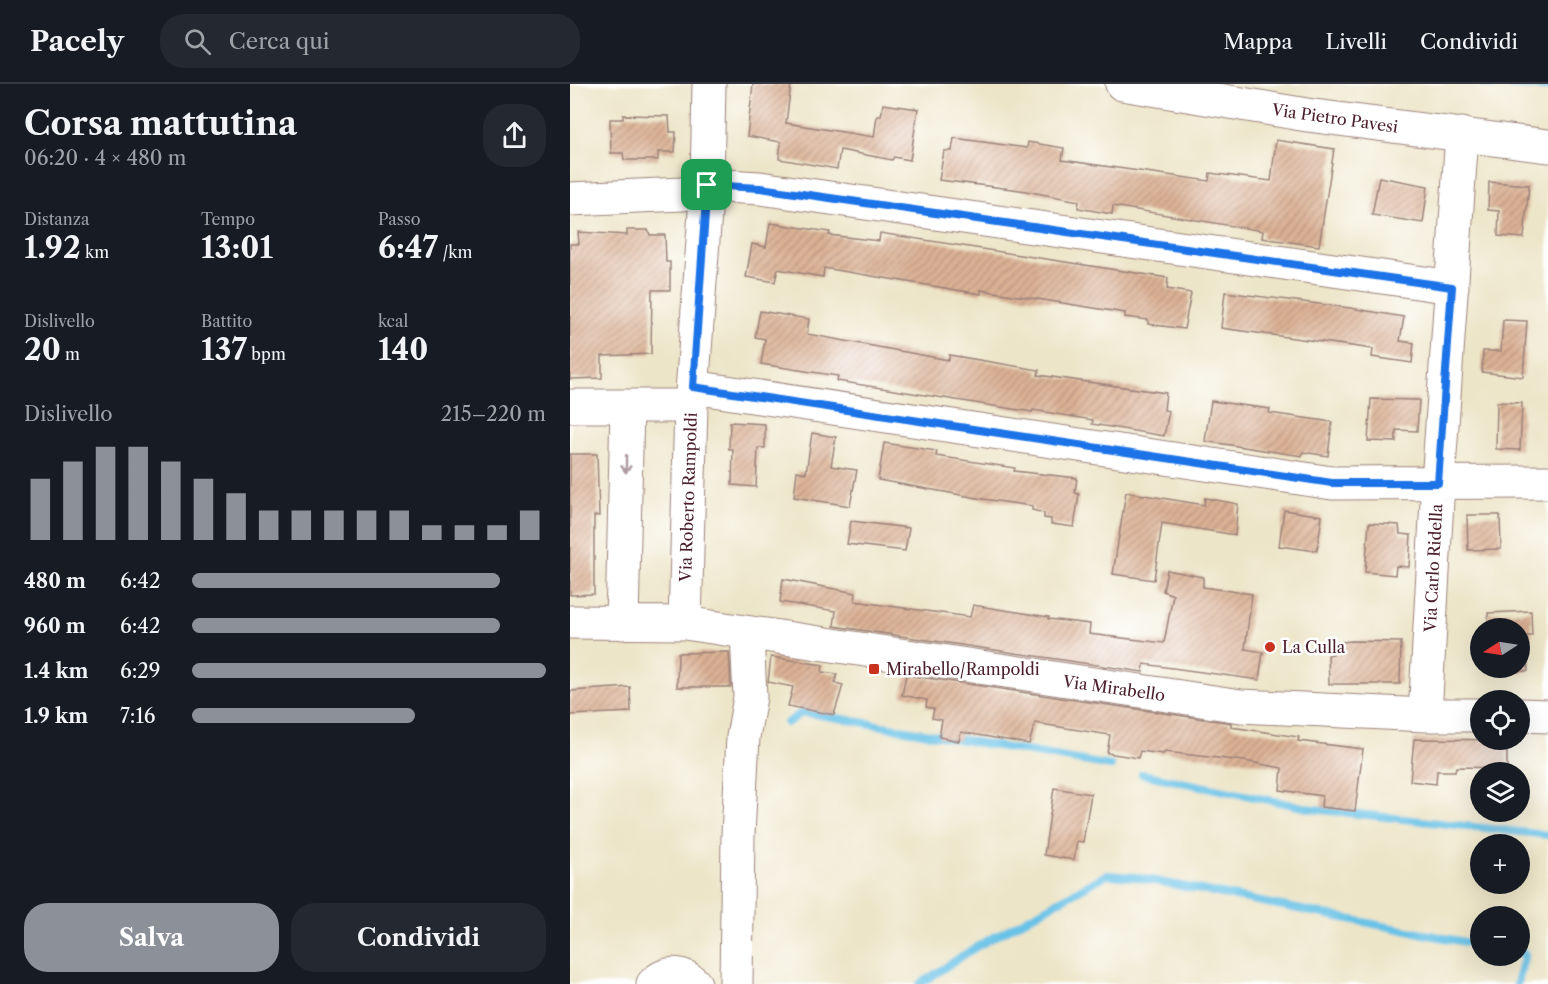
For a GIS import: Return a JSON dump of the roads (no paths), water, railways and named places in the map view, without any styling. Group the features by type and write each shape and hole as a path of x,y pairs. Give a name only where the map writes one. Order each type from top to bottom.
{"street":[{"name":"Via Roberto Rampoldi","path":"685,623 692,396 707,185 709,84"},
{"name":"Via Pietro Pavesi","path":"1122,84 1182,89 1307,115 1548,147"},
{"name":"Via Carlo Ridella","path":"1425,715 1462,134"},
{"path":"570,199 683,194 707,185 772,190 1452,287"},
{"path":"570,406 627,406 692,396 1332,483 1548,482"},
{"path":"622,622 627,406"},
{"name":"Via Mirabello","path":"570,622 685,623 1241,706 1470,715"},
{"path":"736,984 738,835 743,737 750,697 747,633"},
{"path":"1530,715 1548,716"},
{"path":"651,983 672,974 681,975 695,984"}],"waterway":[{"path":"1484,84 1548,87"},
{"path":"787,723 803,712 1111,766"},
{"path":"1142,774 1313,809 1548,835"},
{"path":"920,984 976,947 1106,875 1135,877 1470,943"},
{"path":"1517,984 1522,966"}],"place":[{"name":"La Culla","path":"1270,647"},
{"name":"Mirabello/Rampoldi","path":"874,669"}]}
